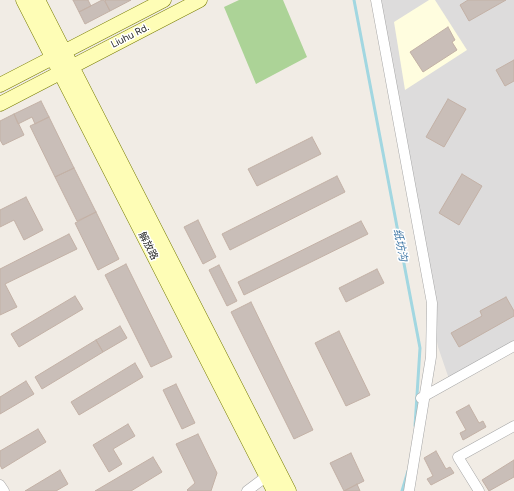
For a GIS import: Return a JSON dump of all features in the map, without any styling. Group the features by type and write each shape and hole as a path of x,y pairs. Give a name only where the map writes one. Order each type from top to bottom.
{"main road":[{"name":"解放路","path":"23,0 59,55"},
{"name":"解放路","path":"38,0 66,70 274,491"},
{"name":"Liuhu Rd.","path":"0,85 164,0"},
{"name":"Liuhu Rd.","path":"0,104 200,0"},
{"name":"解放路","path":"66,70 289,491"}],"street":[{"path":"376,0 432,303 433,340 422,397 409,491"},
{"path":"422,397 514,346"},
{"path":"479,491 458,458 514,426"},
{"path":"247,491 267,476"},
{"path":"0,485 4,491"}],"shaded area":[{"path":"371,0 514,0 514,342 449,379 438,347"},
{"path":"429,0 435,0 467,50 405,90 394,22"}],"green space":[{"path":"239,0 283,0 307,57 256,84 224,7"}],"building":[{"path":"73,0 88,0 91,6 79,12"},
{"path":"104,0 110,11 85,24 79,12"},
{"path":"131,0 110,11 105,1"},
{"path":"468,0 506,0 469,21 460,5"},
{"path":"448,27 455,40 452,42 457,50 423,72 410,52"},
{"path":"514,60 514,81 505,86 496,70"},
{"path":"448,99 466,109 444,147 426,137"},
{"path":"41,101 49,117 35,124 32,117 18,124 14,114"},
{"path":"14,114 24,135 3,145 0,140 0,121"},
{"path":"49,117 74,168 55,177 30,126"},
{"path":"312,137 321,154 257,186 248,169"},
{"path":"74,168 96,212 77,221 55,177"},
{"path":"462,174 482,186 459,225 439,213"},
{"path":"337,176 345,192 230,250 222,234"},
{"path":"26,197 43,230 24,240 14,220 0,227 0,210"},
{"path":"96,212 119,259 98,270 75,223"},
{"path":"198,220 216,257 203,264 184,227"},
{"path":"361,221 368,234 244,295 238,282"},
{"path":"69,234 77,249 5,284 17,307 0,315 0,269"},
{"path":"126,264 172,357 151,367 105,275"},
{"path":"219,265 237,301 227,306 209,270"},
{"path":"377,269 384,283 346,302 339,288"},
{"path":"75,296 83,309 19,347 11,334"},
{"path":"506,297 514,311 514,316 459,347 451,333 482,316 480,311"},
{"path":"251,302 313,430 294,439 231,312"},
{"path":"120,326 127,338 103,352 96,340"},
{"path":"339,331 370,395 346,406 315,343"},
{"path":"96,340 103,352 42,389 35,377"},
{"path":"135,363 143,377 79,415 71,402"},
{"path":"26,381 34,394 0,414 0,397"},
{"path":"176,384 195,423 182,429 163,390"},
{"path":"469,405 479,423 483,421 486,427 463,440 460,433 466,430 456,412"},
{"path":"128,424 135,436 113,449 122,464 109,472 93,445"},
{"path":"38,429 46,442 2,469 0,465 0,451"},
{"path":"198,434 217,473 211,491 187,490 195,483 176,444"},
{"path":"436,451 446,469 450,467 454,473 431,485 427,479 433,476 424,458"},
{"path":"351,453 364,481 344,491 330,463"},
{"path":"153,457 162,472 131,491 95,491"},
{"path":"514,460 514,477 489,491 482,480"},
{"path":"60,470 68,484 56,491 25,491"},
{"path":"357,484 360,491 344,491"}],"waterway":[{"name":"纸坊沟","path":"354,0 420,348 415,426"},
{"name":"纸坊沟","path":"402,491 408,471"}]}
